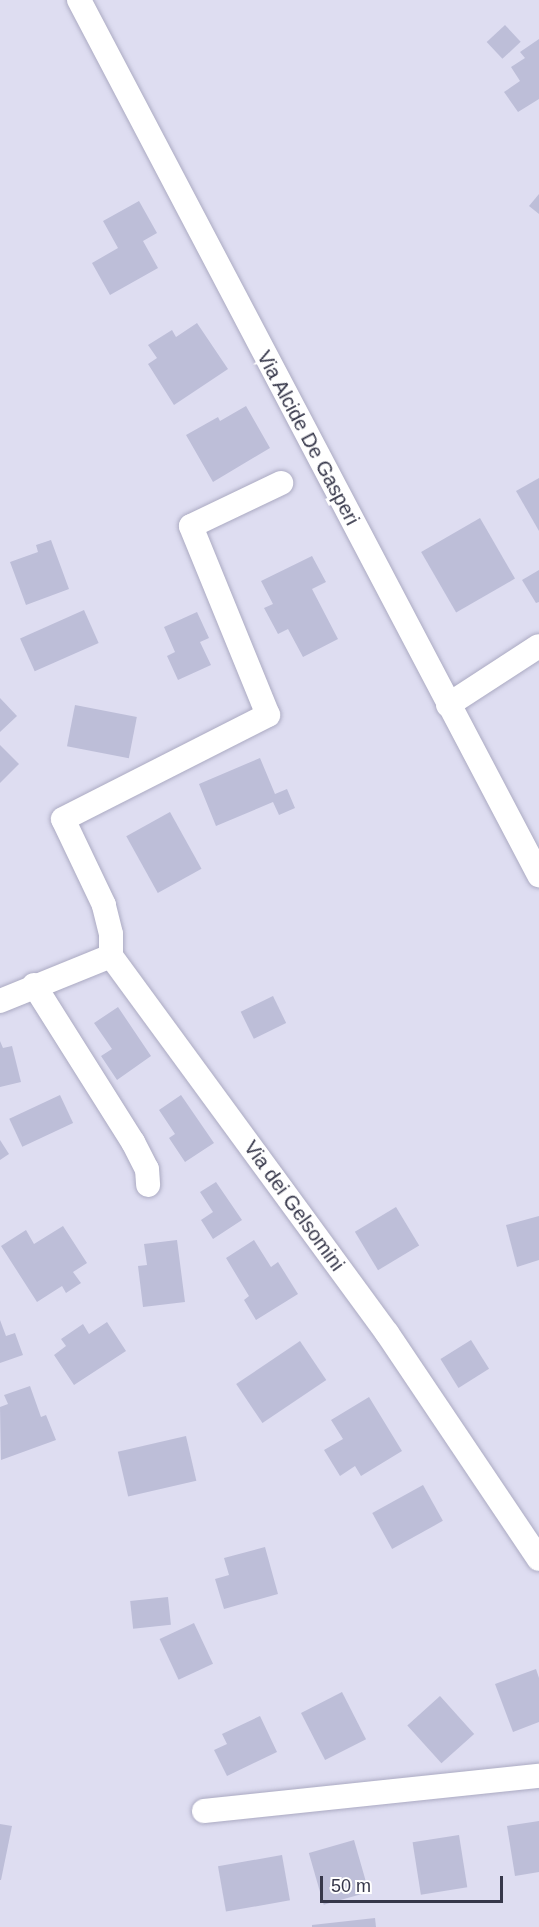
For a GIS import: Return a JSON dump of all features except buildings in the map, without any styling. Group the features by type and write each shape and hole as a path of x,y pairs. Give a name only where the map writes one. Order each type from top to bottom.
{"street":[{"name":"Via Alcide De Gasperi","path":"79,0 539,876"},
{"path":"0,1001 34,985 111,956 111,934 104,905 63,819 268,715 191,526 281,483"},
{"path":"448,705 539,645"},
{"name":"Via dei Gelsomini","path":"111,956 387,1333 539,1559"},
{"path":"34,985 133,1142 147,1168 148,1185"},
{"path":"204,1811 539,1776"}],"shaded area":[{"path":"0,0 539,0 539,1927 0,1927"}]}
